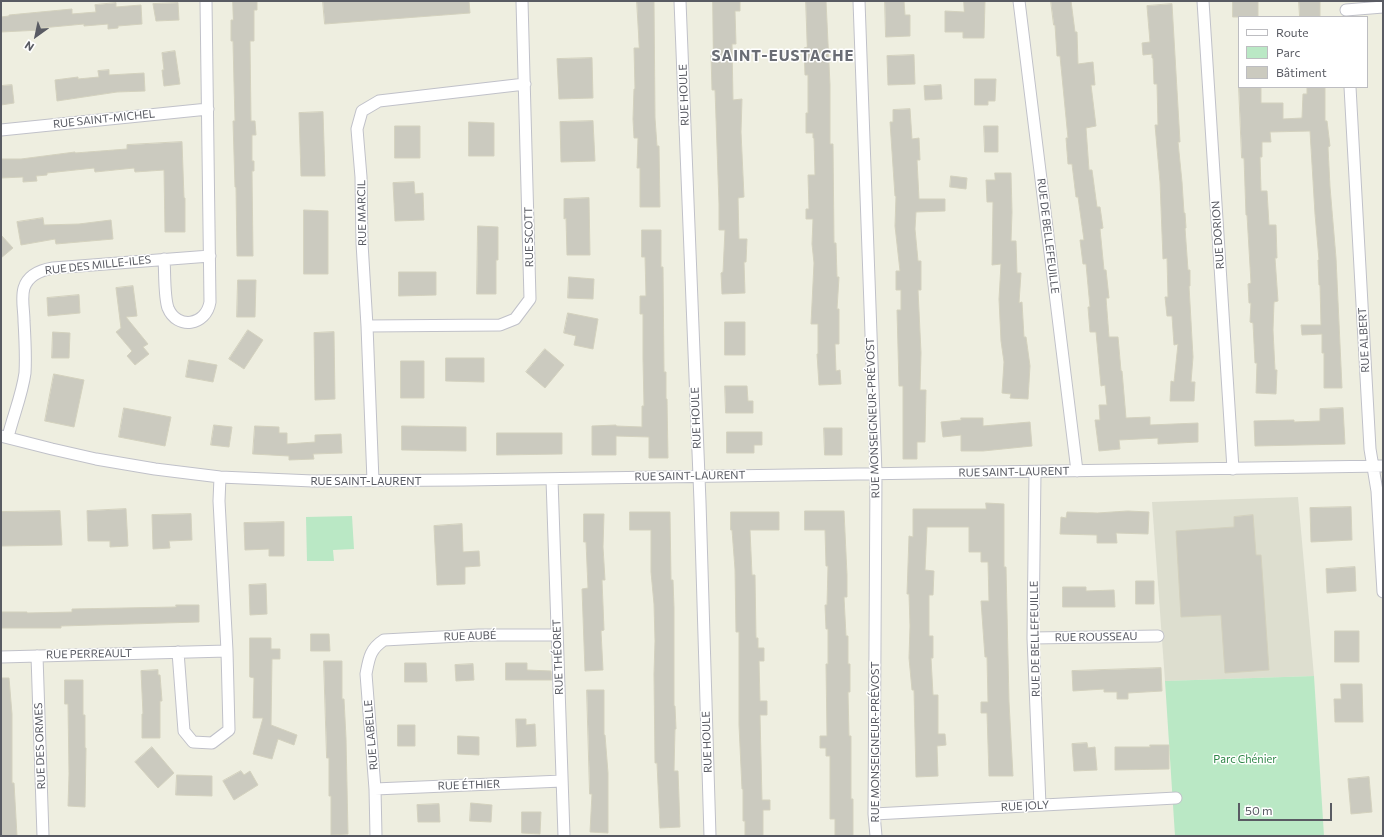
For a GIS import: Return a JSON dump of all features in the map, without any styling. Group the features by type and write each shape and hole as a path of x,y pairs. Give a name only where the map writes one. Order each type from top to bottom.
{"street":[{"name":"RUE DES MILLE-ILES","path":"164,259 168,309 177,319 196,322 206,314 210,302 206,1"},
{"name":"RUE SCOTT","path":"367,326 500,325 514,319 530,299 522,1"},
{"name":"RUE HOULE","path":"680,1 710,836"},
{"name":"RUE MONSEIGNEUR-PRÉVOST","path":"859,1 876,473 874,814 876,836"},
{"name":"RUE DE BELLEFEUILLE","path":"1019,1 1077,471"},
{"name":"RUE DORION","path":"1203,1 1233,469"},
{"path":"1346,9 1383,7"},
{"name":"RUE MARCIL","path":"373,481 362,242 361,177 357,130 362,111 379,101 525,84"},
{"name":"RUE ALBERT","path":"1350,88 1370,449 1378,466 1377,490 1383,592"},
{"name":"RUE SAINT-MICHEL","path":"1,130 208,109"},
{"name":"RUE DES MILLE-ILES","path":"4,437 20,397 25,372 23,294 30,277 37,272 53,268 210,256"},
{"name":"RUE SAINT-LAURENT","path":"4,437 102,460 155,469 220,476 300,481 552,479 1378,466"},
{"name":"RUE DE BELLEFEUILLE","path":"1035,472 1033,638 1040,805"},
{"path":"178,652 184,731 193,742 212,744 229,730 227,651 219,501 220,476"},
{"name":"RUE THÉORET","path":"552,479 564,836"},
{"name":"RUE AUBÉ","path":"384,640 479,635 557,635"},
{"name":"RUE ROUSSEAU","path":"1033,638 1158,636"},
{"name":"RUE LABELLE","path":"376,836 375,789 366,674 368,661 375,646 384,640"},
{"name":"RUE PERREAULT","path":"1,657 227,651"},
{"name":"RUE DES ORMES","path":"37,656 43,836"},
{"name":"RUE ÉTHIER","path":"375,789 562,782"},
{"name":"RUE JOLY","path":"874,814 1176,798"}],"shaded area":[{"path":"1298,497 1314,676 1165,681 1152,502"}],"green space":[{"path":"352,516 354,549 333,550 334,561 307,561 306,517"},
{"name":"Parc Chénier","path":"1314,676 1324,836 1175,836 1165,681"}],"building":[{"path":"233,1 257,1 257,10 254,10 254,41 250,41 251,121 255,121 256,135 252,135 252,161 254,161 254,171 252,171 253,256 237,256 233,121 235,121 233,41 231,41"},
{"path":"323,1 469,1 470,13 325,24"},
{"path":"637,1 654,1 655,118 657,146 659,146 660,207 640,207 640,168 637,168 638,138 634,138 633,119 635,89 634,48 639,48"},
{"path":"713,1 740,1 740,11 735,11 736,44 732,44 733,100 742,99 741,132 744,197 738,198 739,239 747,239 746,262 744,262 745,293 722,294 721,273 723,272 725,230 719,230 715,90 712,90 711,55 713,55"},
{"path":"806,1 826,1 830,85 830,144 833,144 834,243 836,243 837,277 839,277 837,309 839,309 839,344 835,344 836,371 840,370 841,384 819,385 817,354 818,324 811,324 814,263 812,244 813,219 806,219 806,209 809,209 808,175 815,175 813,133 806,133 806,113 808,113 808,75 805,75 804,48 807,47"},
{"path":"885,1 904,1 905,15 910,15 910,36 886,37"},
{"path":"964,1 985,1 984,38 963,38 963,32 945,32 945,11 964,12"},
{"path":"1051,1 1071,1 1075,32 1077,32 1078,64 1093,62 1095,85 1091,85 1096,126 1086,128 1089,170 1092,170 1097,207 1100,207 1103,228 1100,229 1104,270 1106,270 1109,298 1106,298 1109,337 1118,337 1126,418 1150,417 1150,425 1198,423 1198,442 1158,444 1158,438 1119,440 1120,449 1099,451 1095,420 1100,420 1099,405 1107,405 1105,385 1101,386 1096,332 1090,332 1088,307 1090,307 1086,264 1083,264 1080,240 1084,240 1072,164 1068,164 1066,138 1068,138 1060,56 1057,56 1055,25"},
{"path":"1233,1 1258,1 1258,16 1233,17"},
{"path":"1299,1 1320,1 1320,16 1300,16"},
{"path":"116,3 116,7 141,5 142,24 118,26 118,28 108,29 108,24 84,26 84,24 41,28 41,30 1,32 1,17 72,9 72,14 96,12 95,5"},
{"path":"178,3 179,20 156,21 153,4"},
{"path":"1172,4 1180,142 1178,142 1185,213 1188,270 1190,270 1189,286 1193,357 1191,382 1195,382 1194,401 1170,401 1171,381 1174,382 1178,344 1174,345 1172,316 1167,316 1165,297 1168,297 1167,258 1163,259 1160,182 1155,125 1158,125 1157,84 1154,84 1152,54 1143,55 1142,43 1150,42 1147,6"},
{"path":"175,51 180,84 164,86 162,53"},
{"path":"914,55 915,84 888,85 887,56"},
{"path":"592,58 593,98 559,99 557,59"},
{"path":"109,70 109,75 144,73 145,91 117,92 57,101 55,80 78,77 78,79 99,77 98,71"},
{"path":"975,79 996,79 995,101 988,101 988,105 975,105"},
{"path":"12,85 14,103 1,105 1,86"},
{"path":"941,85 942,99 925,100 924,86"},
{"path":"1239,88 1261,88 1261,103 1283,103 1283,119 1302,118 1303,94 1307,94 1307,88 1325,88 1325,121 1327,121 1330,146 1328,147 1336,258 1342,388 1324,388 1324,353 1322,353 1322,334 1302,335 1301,325 1321,325 1319,260 1310,131 1270,132 1271,142 1262,142 1262,157 1260,157 1261,191 1267,191 1269,225 1276,225 1277,258 1275,258 1278,301 1274,302 1273,330 1275,370 1277,370 1276,394 1256,393 1257,363 1255,363 1253,323 1250,322 1251,303 1249,303 1248,284 1251,283 1244,158 1242,158"},
{"path":"910,109 912,139 919,138 920,160 917,160 919,199 945,199 945,211 916,212 915,229 918,261 921,261 921,290 918,290 921,353 920,390 926,390 925,442 917,442 917,459 903,459 903,386 899,386 897,310 901,310 901,290 896,290 896,271 900,271 895,226 896,196 890,122 893,122 893,110"},
{"path":"323,112 325,176 301,176 299,113"},
{"path":"593,121 595,161 561,162 560,122"},
{"path":"469,122 494,123 494,156 469,156"},
{"path":"395,126 420,126 420,158 395,158"},
{"path":"984,126 998,126 998,152 985,152"},
{"path":"182,142 185,232 165,232 164,170 135,172 134,168 95,172 94,168 47,173 47,175 36,176 37,181 23,182 23,177 1,178 1,159 21,159 75,152 127,149 127,145"},
{"path":"995,173 1011,173 1011,241 1016,241 1017,273 1021,273 1019,303 1022,302 1024,337 1026,337 1030,366 1028,399 1010,398 1011,394 1002,393 1004,362 1001,341 999,299 1001,264 992,265 993,202 987,202 986,180 995,180"},
{"path":"951,176 967,178 966,189 950,187"},
{"path":"414,182 415,194 423,193 424,220 395,221 393,183"},
{"path":"589,198 590,255 567,255 564,199"},
{"path":"304,210 328,211 328,274 304,274"},
{"path":"43,218 44,225 79,224 111,220 113,239 56,244 55,239 21,245 17,222"},
{"path":"478,226 498,227 496,294 477,294"},
{"path":"642,230 661,230 661,267 663,267 664,372 666,372 668,458 649,458 649,437 616,436 616,455 592,455 592,426 616,425 642,427 642,406 644,406 643,314 640,314 640,296 646,296 645,257 642,257"},
{"path":"1,235 13,248 1,258"},
{"path":"399,272 436,272 436,295 399,296"},
{"path":"569,277 594,279 593,299 568,298"},
{"path":"238,280 256,280 255,317 237,317"},
{"path":"133,286 137,316 126,317 148,344 143,347 149,354 135,365 127,356 132,351 116,332 121,328 116,288"},
{"path":"79,295 80,313 48,316 47,298"},
{"path":"568,313 598,319 593,349 574,345 576,336 564,333"},
{"path":"725,322 745,322 745,355 725,355"},
{"path":"248,330 263,340 244,369 229,359"},
{"path":"53,332 70,333 69,358 52,358"},
{"path":"334,332 335,399 315,400 314,333"},
{"path":"545,349 564,365 545,388 526,372"},
{"path":"446,358 484,358 484,382 446,381"},
{"path":"189,360 217,365 213,382 186,377"},
{"path":"401,361 424,361 424,398 401,398"},
{"path":"54,374 84,380 74,427 45,421"},
{"path":"725,386 747,386 748,401 753,401 753,413 726,413"},
{"path":"124,408 171,417 165,446 119,437"},
{"path":"1343,408 1345,444 1255,446 1254,421 1320,421 1320,409"},
{"path":"961,418 983,418 983,426 1030,422 1032,446 983,451 961,451 961,435 943,437 941,422 961,420"},
{"path":"214,425 232,427 229,447 211,445"},
{"path":"255,426 279,427 279,433 287,433 287,444 315,442 315,435 341,434 342,453 313,454 314,459 289,460 289,456 253,454"},
{"path":"402,426 466,427 466,451 402,450"},
{"path":"824,428 842,428 842,455 825,455"},
{"path":"727,432 762,432 762,445 754,445 754,453 727,453"},
{"path":"497,433 562,433 562,454 497,455"},
{"path":"986,503 1004,504 1004,567 1006,567 1009,702 1013,776 989,776 987,713 981,713 981,702 988,702 987,657 985,657 981,601 989,601 988,562 981,562 981,552 969,552 969,527 927,527 925,570 934,571 933,595 929,595 929,636 933,636 933,658 931,658 933,695 938,695 938,734 945,734 946,745 937,746 938,776 916,777 914,690 912,690 909,658 909,594 907,594 909,536 913,537 913,509 986,509"},
{"path":"1351,507 1352,540 1311,542 1310,508"},
{"path":"126,509 128,546 110,547 110,541 88,541 87,511"},
{"path":"60,511 62,545 1,546 1,512"},
{"path":"805,511 844,511 847,597 844,597 846,636 848,636 848,664 850,664 850,692 848,692 849,736 851,736 851,799 853,799 853,836 835,836 835,819 830,819 830,756 826,756 826,748 820,748 820,736 827,736 826,664 828,664 828,629 826,629 825,605 827,605 828,566 826,566 825,530 805,530"},
{"path":"1128,511 1149,512 1148,534 1116,533 1117,543 1097,543 1097,535 1060,534 1061,517 1066,518 1067,512 1097,513"},
{"path":"630,512 670,512 671,580 673,580 674,608 674,706 676,729 674,771 678,771 680,827 660,828 657,763 655,763 655,641 651,572 651,530 630,530"},
{"path":"731,512 779,512 779,530 750,530 752,575 755,575 756,638 758,638 758,648 764,648 764,661 759,661 760,701 767,701 767,715 760,715 762,800 770,800 770,810 763,810 763,836 745,836 745,821 743,821 743,789 739,725 739,632 736,632 735,569 731,530"},
{"path":"191,514 192,540 169,541 170,548 153,549 152,515"},
{"path":"584,514 604,514 603,547 605,580 602,580 604,630 601,631 603,670 585,671 582,589 588,588 586,542 584,542"},
{"path":"1253,515 1256,555 1261,555 1269,670 1225,673 1221,615 1181,617 1176,531 1234,527 1234,517"},
{"path":"284,522 284,556 269,556 269,549 245,550 244,523"},
{"path":"462,524 463,552 479,551 480,566 465,567 465,584 437,585 434,526"},
{"path":"1355,567 1356,591 1327,593 1326,569"},
{"path":"1136,581 1154,581 1154,604 1136,604"},
{"path":"266,584 267,614 250,615 249,585"},
{"path":"1063,587 1086,587 1086,591 1114,590 1115,607 1063,607"},
{"path":"176,605 199,605 199,622 61,626 61,628 1,628 1,612 72,612 72,609 176,607"},
{"path":"1335,631 1359,631 1359,662 1335,662"},
{"path":"311,634 329,634 330,651 311,651"},
{"path":"250,638 271,638 271,649 280,649 280,659 272,659 271,725 297,735 294,745 278,739 272,759 253,754 263,718 253,718 254,678 250,677"},
{"path":"324,661 342,661 342,699 344,699 346,738 348,834 331,835 331,796 329,796 329,758 327,758"},
{"path":"405,663 426,663 427,682 405,682"},
{"path":"506,663 527,663 527,670 551,671 552,680 506,680"},
{"path":"473,664 474,680 456,681 455,665"},
{"path":"1161,668 1162,691 1128,693 1128,699 1117,699 1117,692 1104,692 1104,689 1073,691 1072,671"},
{"path":"158,670 158,675 160,675 162,701 160,701 160,738 142,738 143,714 141,671"},
{"path":"1,678 9,678 12,714 12,783 14,783 17,836 1,836"},
{"path":"65,680 83,680 83,715 85,715 86,748 85,807 68,806 68,704 65,704"},
{"path":"1341,684 1362,684 1363,722 1335,722 1334,699 1341,699"},
{"path":"587,690 604,690 604,735 608,773 608,833 590,832 592,794 590,794"},
{"path":"516,719 526,719 526,725 535,724 536,746 517,747"},
{"path":"398,725 415,725 415,746 398,746"},
{"path":"458,736 479,737 479,755 458,754"},
{"path":"1087,743 1088,748 1095,747 1097,770 1074,771 1072,744"},
{"path":"1150,745 1169,745 1169,769 1115,770 1115,747 1150,747"},
{"path":"152,747 174,773 158,788 135,762"},
{"path":"241,771 244,775 250,771 258,785 234,800 223,781"},
{"path":"177,775 212,776 212,796 176,795"},
{"path":"1369,777 1372,812 1351,814 1348,779"},
{"path":"471,803 492,805 491,822 470,821"},
{"path":"439,804 440,822 418,822 417,805"},
{"path":"522,812 541,812 540,834 522,833"}],"district":[{"name":"SAINT-EUSTACHE","path":"783,56"}]}
